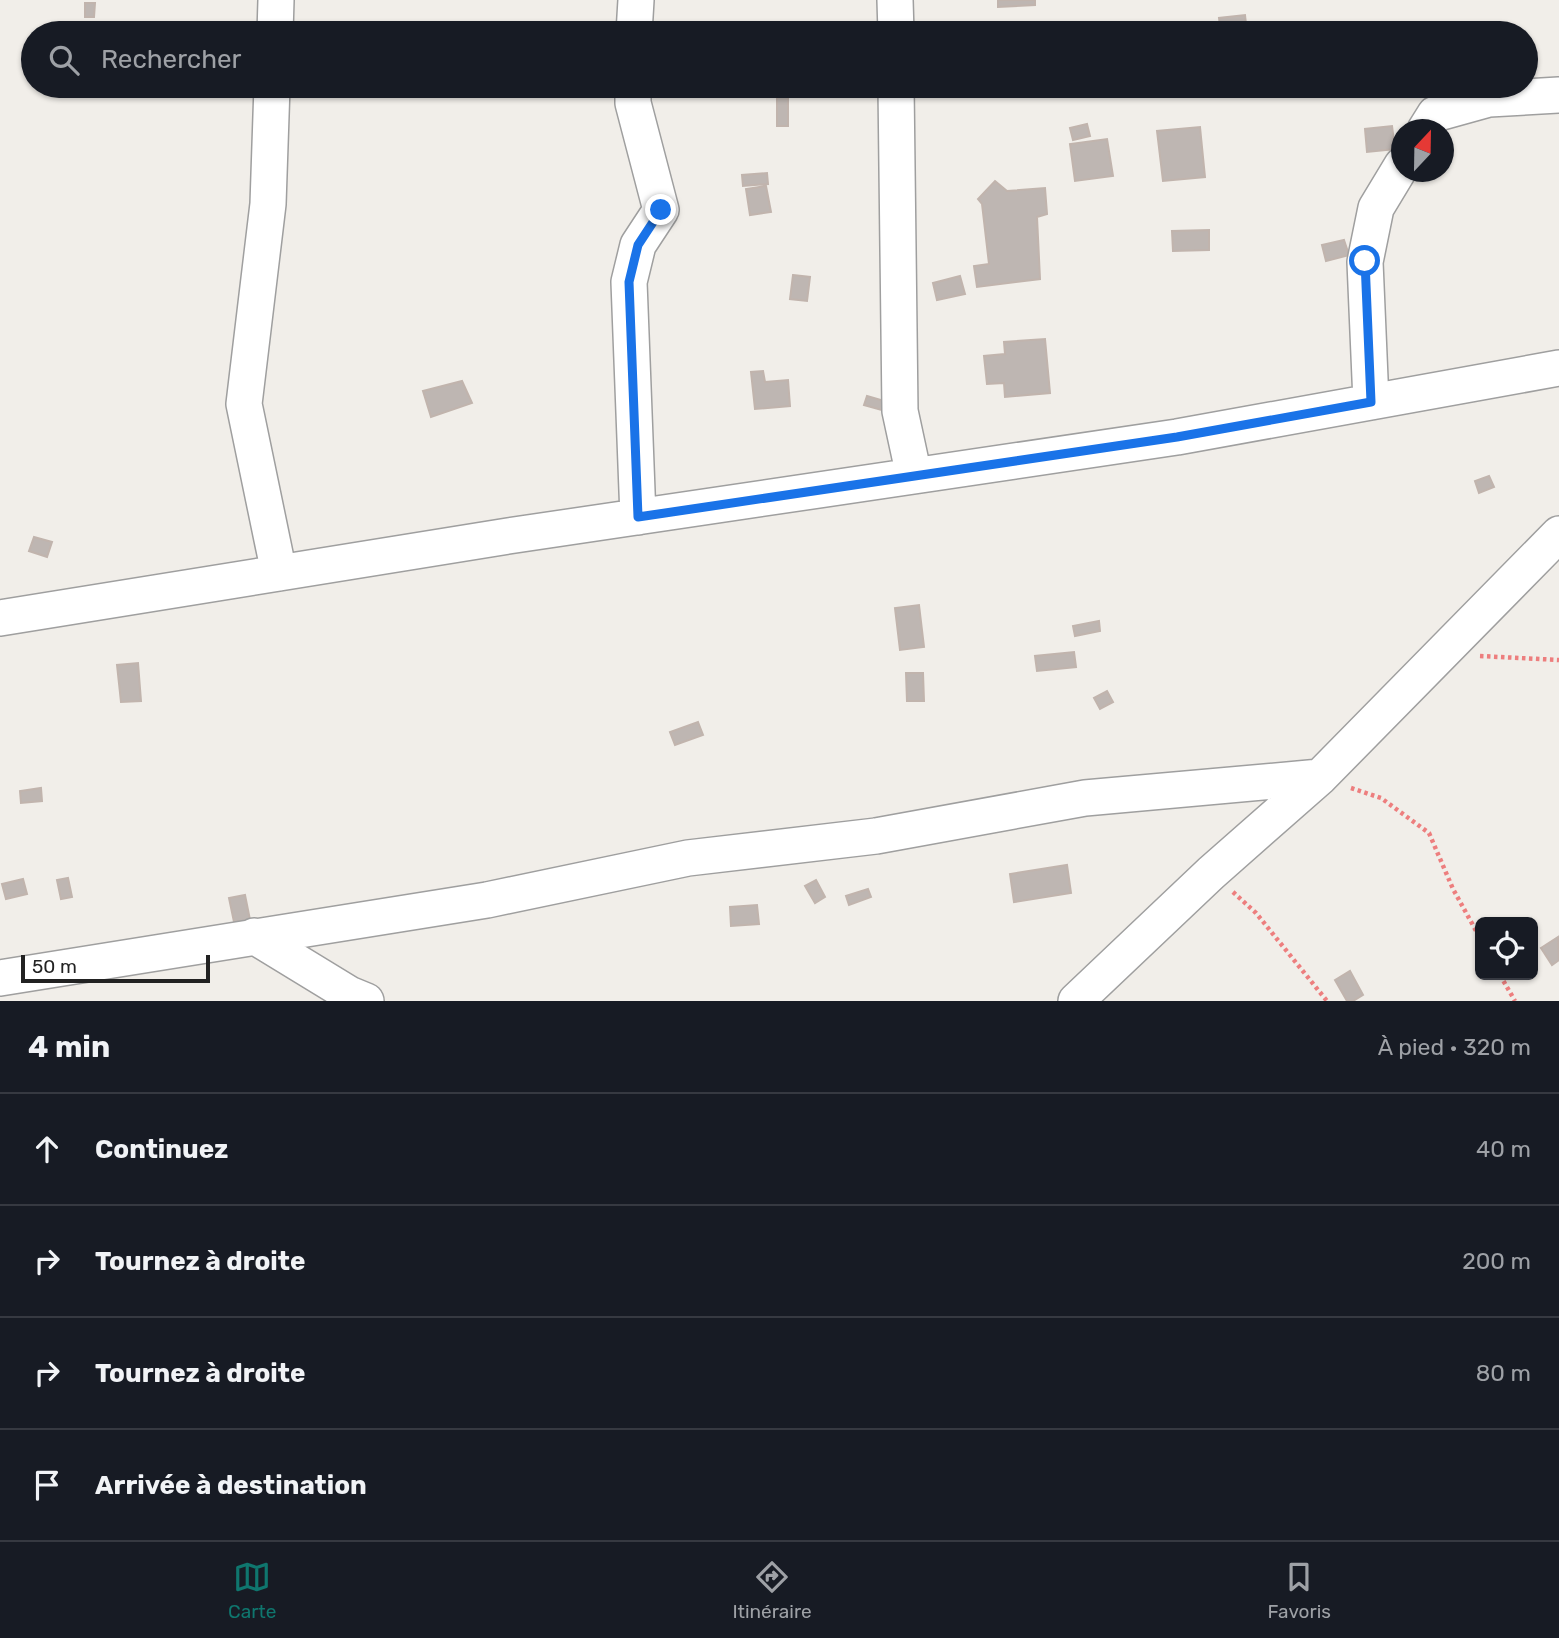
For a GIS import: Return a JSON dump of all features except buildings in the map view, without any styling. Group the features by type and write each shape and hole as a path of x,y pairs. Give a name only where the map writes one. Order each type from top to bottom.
{"street":[{"path":"275,21 276,0"},
{"path":"635,21 636,0"},
{"path":"895,0 895,21"},
{"path":"1538,96 1559,95"},
{"path":"272,98 268,204 244,404 279,573"},
{"path":"633,98 661,210 638,245 629,282 638,517"},
{"path":"896,98 900,411 914,476"},
{"path":"1432,119 1435,114 1489,100 1517,98"},
{"path":"1371,402 1365,261 1376,208 1392,182"},
{"path":"0,618 638,517 1177,437 1559,368"},
{"path":"1076,1001 1212,873 1320,777 1559,534"},
{"path":"0,978 486,900 688,858 876,835 1085,798 1320,777"},
{"path":"254,936 349,994 366,1001"}],"path":[{"path":"1442,653 1559,660"},
{"path":"1320,777 1381,798 1429,833 1453,889 1475,929"},
{"path":"1212,873 1255,913 1327,1001"},
{"path":"1503,980 1515,1001"}],"route":[{"path":"661,210 638,245 629,282 638,517 1177,437 1371,402 1365,261"}]}
